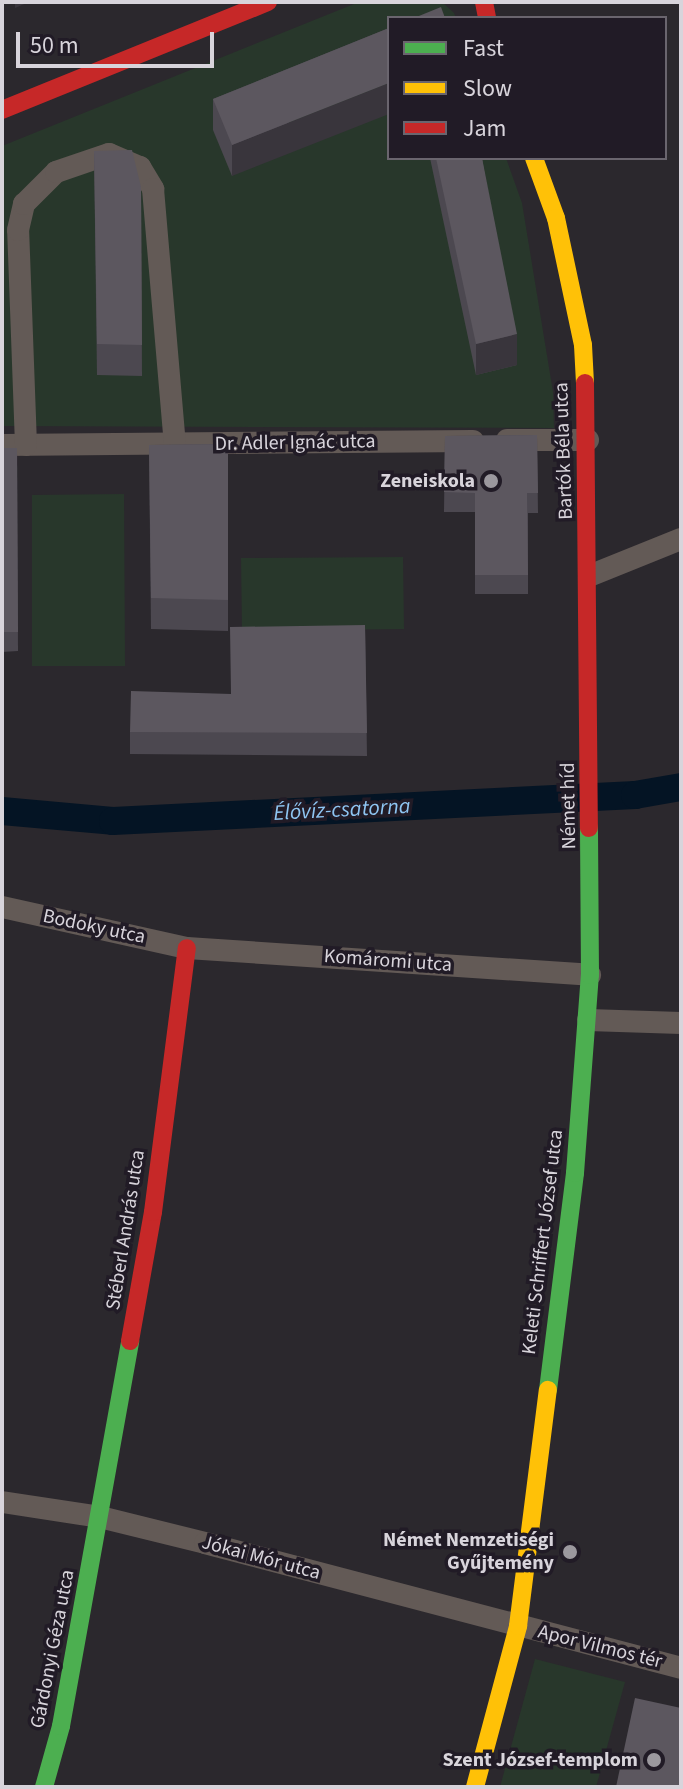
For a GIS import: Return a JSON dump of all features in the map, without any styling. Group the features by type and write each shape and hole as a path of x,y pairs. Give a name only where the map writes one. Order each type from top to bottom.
{"main road":[{"path":"2,110 268,2"},
{"name":"Bartók Béla utca","path":"535,160 556,218 583,345 588,440 590,750"},
{"name":"Német híd","path":"590,750 592,861"},
{"name":"Keleti Schriffert József utca","path":"475,1787 518,1626 575,1173 588,1020 592,861"},
{"name":"Stéberl András utca","path":"100,1517 153,1212 187,948"},
{"name":"Gárdonyi Géza utca","path":"44,1787 61,1726 100,1517"}],"street":[{"path":"26,445 18,230 24,204 56,172 109,154 140,167 153,189 175,444"},
{"name":"Dr. Adler Ignác utca","path":"2,445 588,440"},
{"path":"589,576 681,539"},
{"name":"Bodoky utca","path":"2,907 187,948"},
{"name":"Komáromi utca","path":"187,948 590,975"},
{"path":"588,1020 681,1023"},
{"name":"Jókai Mór utca","path":"2,1502 100,1517 518,1626"},
{"name":"Apor Vilmos tér","path":"518,1626 681,1668"}],"green space":[{"path":"359,2 442,2 455,16 387,16 387,160 507,160 522,203 553,392 554,428 2,426 2,146"},
{"path":"124,494 125,666 32,666 32,495"},
{"path":"403,557 404,629 242,631 241,558"},
{"path":"535,1659 625,1682 596,1787 500,1787"}],"building":[{"path":"441,7 444,16 419,16"},
{"path":"387,29 387,84 232,145 213,99"},
{"path":"132,150 141,187 142,345 97,344 94,151"},
{"path":"436,160 482,160 517,334 476,344"},
{"path":"537,435 538,493 527,493 528,575 475,575 475,493 444,492 445,436"},
{"path":"228,444 228,600 151,598 149,445"},
{"path":"2,448 17,448 18,632 2,632"},
{"path":"365,625 367,733 130,732 131,691 231,694 230,627"},
{"name":"Szent József-templom","path":"635,1698 681,1708 681,1787 616,1787"}],"waterway":[{"name":"Élővíz-csatorna","path":"2,811 113,821 635,795 681,787"}],"traffic: fast":[{"path":"548,1390 575,1173 590,975 589,828"},
{"path":"44,1787 61,1726 130,1341"}],"traffic: slow":[{"path":"535,160 556,218 583,345 585,383"},
{"path":"475,1787 518,1626 548,1390"}],"traffic: jam":[{"path":"2,110 268,2"},
{"path":"484,2 487,16"},
{"path":"585,383 589,828"},
{"path":"130,1341 153,1212 187,948"}],"place":[{"name":"Zeneiskola","path":"491,481"},
{"name":"Német Nemzetiségi Gyűjtemény","path":"570,1552"},
{"name":"Szent József-templom","path":"654,1760"}]}
